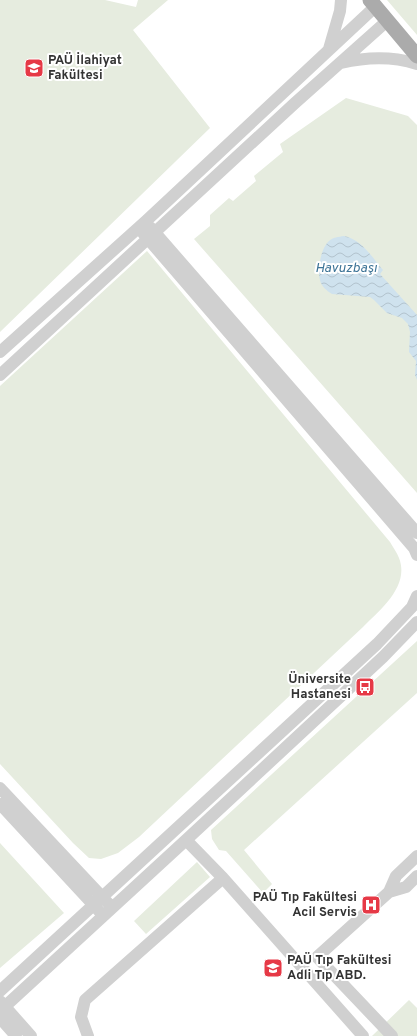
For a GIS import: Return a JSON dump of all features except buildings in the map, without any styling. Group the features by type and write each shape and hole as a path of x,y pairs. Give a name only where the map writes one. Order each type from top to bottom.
{"main road":[{"path":"373,3 417,56"}],"street":[{"path":"329,50 340,11 341,0"},
{"path":"0,352 142,225 329,50 373,3"},
{"path":"0,376 295,103 388,21"},
{"path":"340,63 371,58 393,59 417,64"},
{"path":"142,225 417,533"},
{"path":"152,236 414,548 417,555"},
{"path":"0,991 377,644 412,607 417,596"},
{"path":"32,1036 2,1006 108,913 383,657 417,622"},
{"path":"0,788 108,913"},
{"path":"0,804 98,901"},
{"path":"186,840 222,878 363,1036"},
{"path":"392,1036 317,957 389,892 396,876 417,856"},
{"path":"389,892 406,887 417,876"},
{"path":"88,1036 81,1017 86,1000 222,878"},
{"path":"0,1018 16,1036"}],"shaded area":[{"path":"0,0 105,0 136,7 138,0 168,0 133,30 210,128 0,332"},
{"path":"387,0 417,0 417,35"},
{"path":"346,98 408,116 417,125 417,493 194,239 210,226 210,215 229,198 233,201 256,181 254,176 283,152 280,144"},
{"path":"147,251 390,542 399,558 401,568 397,588 385,605 139,837 118,853 101,859 89,858 73,843 0,764 0,386"},
{"path":"417,641 417,693 244,850 272,884 263,893 226,851 219,850 212,839 211,830"},
{"path":"0,843 64,913 0,968"},
{"path":"197,862 210,877 146,934 134,921"},
{"path":"409,1000 417,1008 417,1036 372,1036"}],"water":[{"name":"Havuzbaşı","path":"344,236 356,241 366,249 383,270 380,274 417,315 417,380 415,375 416,361 409,352 410,332 408,324 402,318 387,313 370,297 332,294 326,290 322,284 319,270 320,259 324,248 326,244 336,237"}],"place":[{"name":"PAÜ İlahiyat Fakültesi","path":"34,68"},
{"name":"Üniversite Hastanesi","path":"365,687"},
{"name":"PAÜ Tıp Fakültesi Acil Servis","path":"371,905"},
{"name":"PAÜ Tıp Fakültesi Adli Tıp ABD.","path":"273,968"}]}
